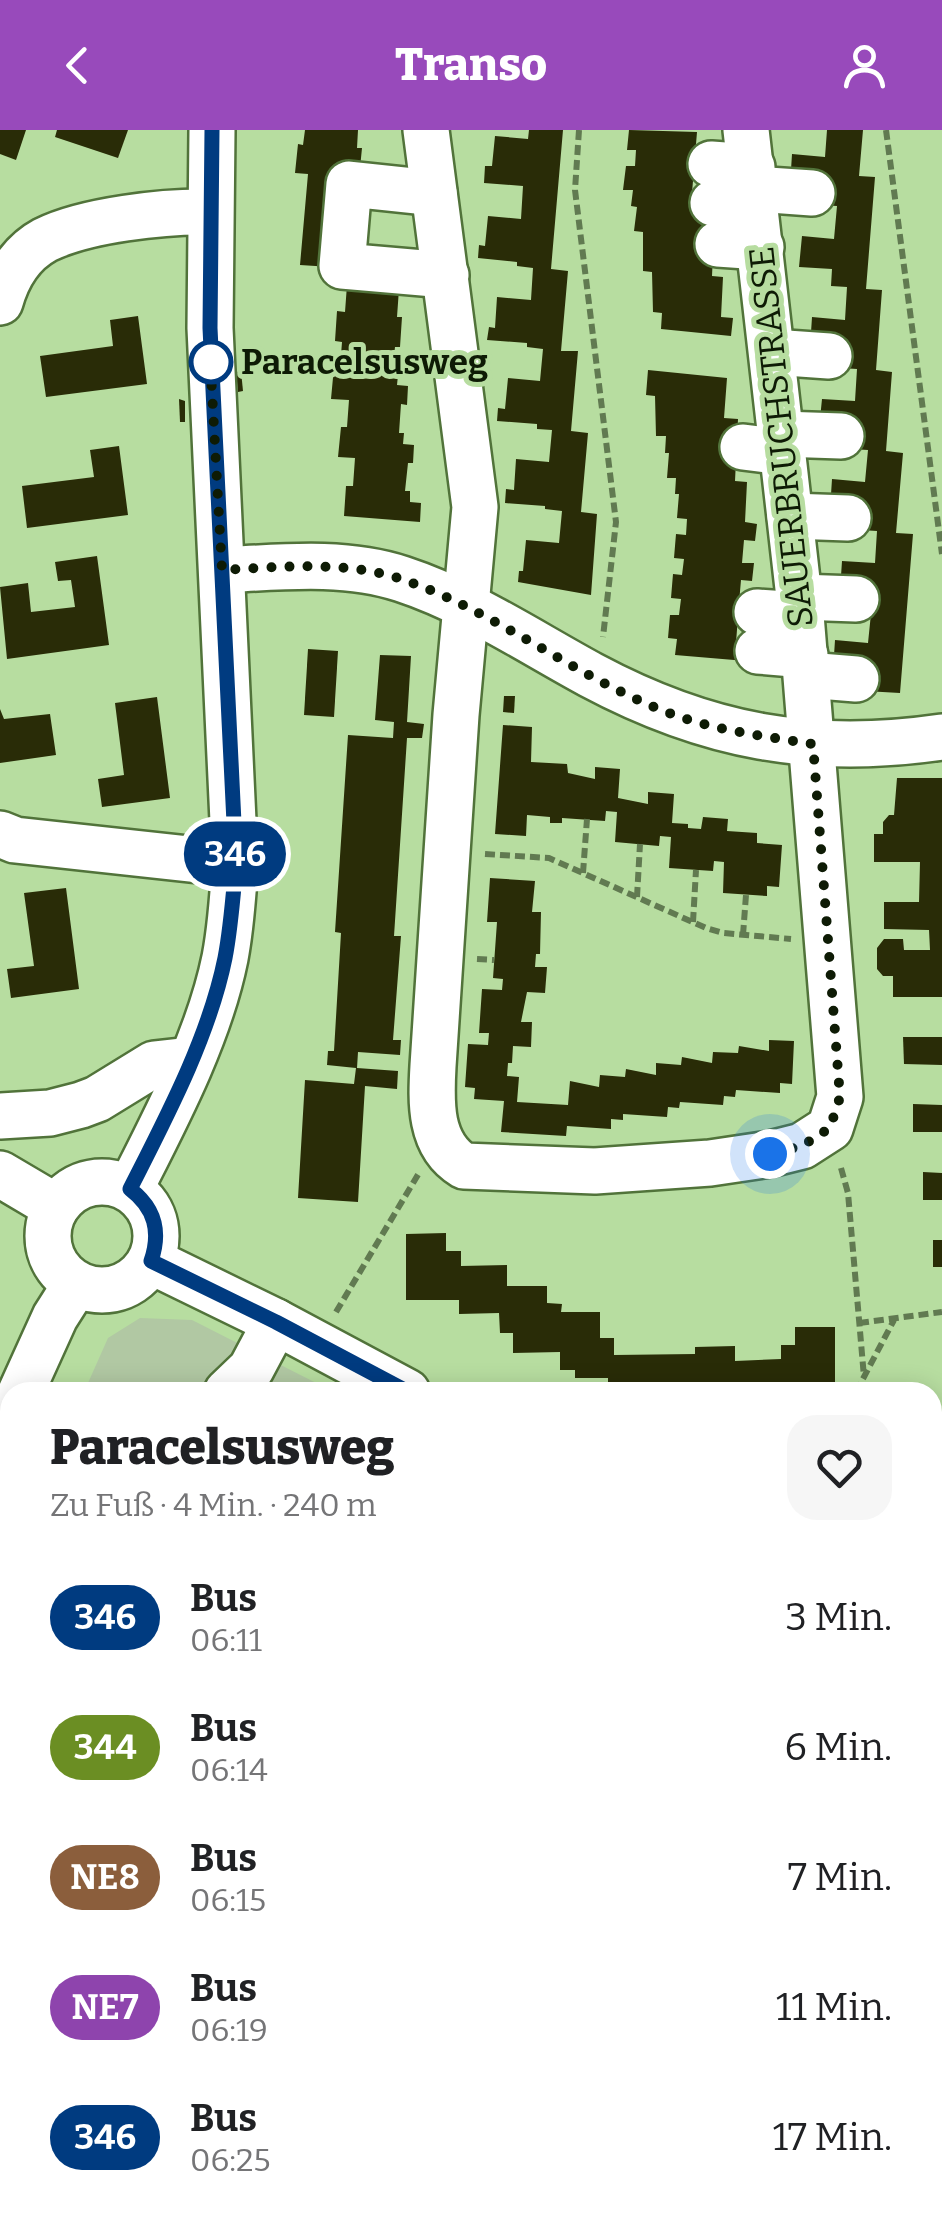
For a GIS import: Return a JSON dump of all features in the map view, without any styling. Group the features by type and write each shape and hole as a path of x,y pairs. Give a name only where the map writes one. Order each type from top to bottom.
{"street":[{"path":"130,1189 170,1109 224,962 236,864 212,412 212,130"},
{"path":"426,130 475,507 464,606 432,1092 433,1118 448,1156 464,1166 595,1172 770,1154 802,1146 830,1128"},
{"path":"434,193 350,184 342,266 446,275"},
{"path":"741,211 812,193"},
{"path":"0,302 15,266 44,240 164,211 210,212"},
{"name":"SAUERBRUCHSTRASSE","path":"741,211 761,335 777,536 813,744 840,1097 830,1128"},
{"path":"761,335 829,356"},
{"path":"777,536 841,436"},
{"path":"777,536 848,518"},
{"path":"777,536 856,600"},
{"path":"777,536 856,679"},
{"path":"222,570 283,566 365,571 402,579 464,606 664,711 733,732 813,744 890,745 942,738"},
{"path":"0,834 16,840 236,864"},
{"path":"0,1116 81,1105 154,1064 190,1060"},
{"path":"0,1174 56,1207"},
{"path":"103,1182 130,1189 147,1205 156,1227 151,1261 144,1272 124,1286 100,1291 65,1277 51,1256 47,1231 56,1207 76,1188 89,1183 103,1182"},
{"path":"151,1261 388,1382"},
{"path":"26,1382 55,1317 76,1284"},
{"path":"237,1382 251,1369 276,1322"}],"path":[{"path":"579,130 575,190 616,522 602,646 594,677"},
{"path":"886,130 942,554"},
{"path":"582,873 587,819"},
{"path":"637,897 640,844"},
{"path":"448,852 549,858 723,933 830,942"},
{"path":"693,922 696,870"},
{"path":"743,935 746,895"},
{"path":"830,1128 848,1193 864,1377"},
{"path":"352,1284 408,1190"},
{"path":"859,1323 942,1312"},
{"path":"861,1382 894,1318"}],"green space":[{"path":"140,1318 192,1320 314,1382 88,1382 108,1338"}],"building":[{"path":"0,130 26,130 16,160 0,154"},
{"path":"57,130 128,130 118,158 55,137"},
{"path":"305,130 358,130 357,148 362,148 359,178 331,267 300,265 308,174 295,173 298,144 303,145"},
{"path":"529,130 563,130 551,269 568,271 561,351 578,351 571,431 588,433 581,512 597,514 591,595 518,582 526,540 559,543 562,511 505,503 506,489 514,490 516,459 549,462 552,430 537,429 537,424 497,421 498,408 505,409 508,378 540,381 543,349 527,347 527,343 487,340 489,327 495,328 497,297 531,300 533,268 517,266 517,262 478,258 479,245 485,246 488,216 521,219 523,186 484,183 485,166 492,166 495,136 528,139"},
{"path":"629,130 697,132 692,193 703,194 702,235 713,254 712,276 723,277 721,317 733,318 731,336 661,329 662,313 653,312 652,272 643,271 643,232 634,231 637,207 631,206 633,190 623,190 626,166 635,166 636,150 627,150"},
{"path":"827,130 863,130 859,176 875,177 866,289 882,290 876,370 892,372 886,451 903,453 896,533 913,534 900,693 865,691 833,671 835,640 868,643 873,594 840,591 842,561 875,563 877,531 861,530 830,510 832,479 865,482 868,450 851,449 819,429 822,399 855,401 857,369 841,368 810,348 812,317 845,320 847,287 831,286 832,269 799,267 802,236 834,239 837,206 821,205 790,186 792,154 825,157"},
{"path":"347,285 399,289 400,347 395,347 392,374 398,375 397,385 408,386 407,405 401,404 399,433 404,433 403,444 414,445 405,491 410,491 410,502 421,503 420,522 344,516 346,486 353,486 355,458 338,457 341,427 347,427 349,400 331,399 334,367 340,368 342,342 335,341 337,311 345,312"},
{"path":"138,316 147,384 46,397 40,356 113,346 110,320"},
{"path":"648,370 727,378 724,418 738,419 735,481 747,482 745,522 757,524 755,541 744,540 742,563 754,563 752,581 741,580 739,603 736,643 748,643 746,661 675,655 677,639 668,638 670,615 679,615 681,599 671,598 673,574 682,575 684,559 674,558 676,534 686,535 687,519 677,518 679,494 675,494 676,478 667,478 666,436 656,436 655,396 646,395"},
{"path":"241,371 243,391 238,392 236,372"},
{"path":"179,399 185,401 185,422 180,422"},
{"path":"119,446 128,515 27,528 22,486 94,477 90,450"},
{"path":"97,556 109,645 7,659 0,587 28,583 31,612 75,607 71,580 58,581 55,562"},
{"path":"308,649 338,651 334,717 304,715"},
{"path":"380,655 411,656 407,722 424,724 422,738 407,738 394,936 401,936 393,1040 401,1040 400,1055 358,1052 357,1068 398,1071 397,1089 365,1086 358,1202 298,1198 305,1080 354,1084 356,1068 327,1065 328,1051 334,1051 341,933 335,932 348,735 393,738 394,722 375,720"},
{"path":"504,696 515,696 514,713 503,712"},
{"path":"157,697 170,798 102,807 98,779 124,775 115,703"},
{"path":"0,709 4,719 50,714 56,755 0,763"},
{"path":"503,725 532,727 531,762 567,764 568,773 595,779 595,767 620,769 618,798 648,804 648,792 674,794 672,823 701,829 703,817 728,819 727,831 757,833 757,843 782,845 779,887 767,886 767,896 723,893 724,862 714,861 713,871 669,868 671,837 660,836 659,846 615,842 617,812 606,811 605,821 562,818 562,823 550,823 550,817 527,815 526,836 495,834"},
{"path":"897,778 942,778 942,997 893,997 893,976 883,976 877,969 877,948 884,939 903,939 904,950 930,950 929,930 884,929 884,902 919,902 920,862 874,862 874,834 883,834 883,822 894,815"},
{"path":"490,878 535,881 532,912 541,912 540,954 536,954 535,967 547,967 545,993 527,992 521,1022 532,1022 531,1047 513,1046 512,1063 508,1063 507,1076 519,1077 517,1102 568,1105 570,1081 599,1087 600,1075 625,1077 626,1069 656,1075 656,1063 681,1065 682,1057 712,1063 713,1052 738,1053 739,1046 769,1051 769,1040 794,1041 792,1084 780,1083 780,1093 736,1090 735,1097 724,1096 723,1105 680,1102 679,1108 668,1107 667,1117 623,1114 623,1120 611,1119 611,1129 567,1126 566,1136 501,1132 504,1101 474,1099 475,1088 465,1087 468,1044 488,1045 489,1033 479,1033 482,989 502,990 503,979 493,978 497,922 487,922"},
{"path":"66,888 79,989 11,998 7,969 34,966 24,893"},
{"path":"903,1037 942,1037 942,1065 904,1064"},
{"path":"913,1104 942,1105 942,1132 913,1132"},
{"path":"923,1172 942,1173 942,1200 923,1200"},
{"path":"446,1233 446,1251 461,1251 461,1266 507,1265 507,1286 547,1286 547,1303 562,1304 561,1312 600,1312 600,1338 614,1338 614,1355 695,1354 695,1347 735,1346 735,1361 781,1359 781,1345 795,1345 795,1327 835,1327 835,1382 608,1382 608,1378 575,1378 575,1370 560,1370 560,1352 513,1353 513,1333 500,1333 499,1313 459,1314 459,1300 406,1300 406,1234"},
{"path":"933,1240 942,1240 942,1267 933,1267"}],"bus line":[{"name":"346","path":"212,130 212,412 236,864 224,962 170,1109 130,1189 147,1205 156,1227 151,1261 389,1382"}],"place":[{"name":"Paracelsusweg","path":"211,362"}],"route":[{"path":"211,362 210,356 222,570 333,568 402,579 464,606 664,711 733,732 813,744 840,1097 830,1128 802,1146 770,1154"}]}
